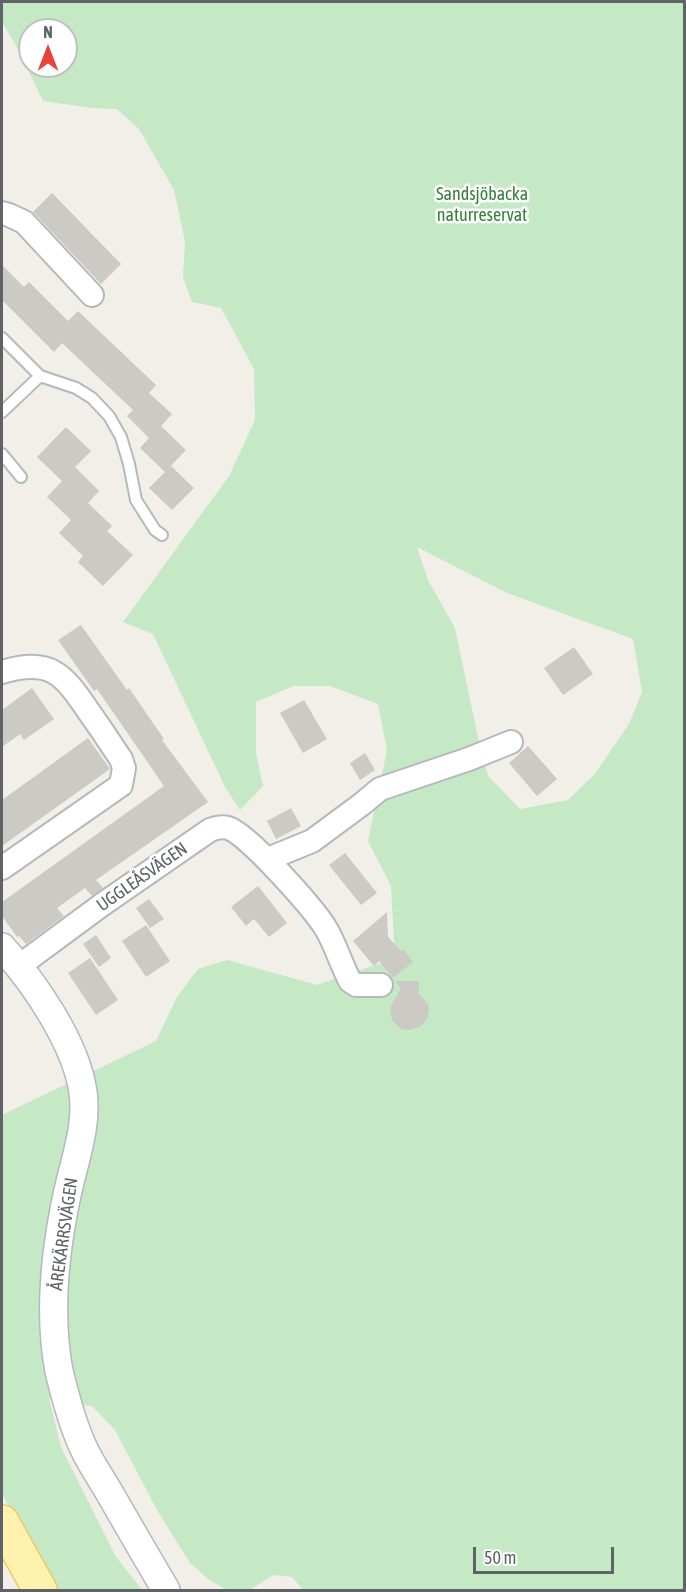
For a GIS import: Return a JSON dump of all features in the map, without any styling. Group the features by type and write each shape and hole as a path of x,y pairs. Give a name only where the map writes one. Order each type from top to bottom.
{"main road":[{"path":"2,1522 40,1590"},
{"path":"2,1566 16,1590"}],"street":[{"path":"2,213 24,222 92,295"},
{"path":"2,672 32,666 61,676 74,689 92,715 121,759 124,768 124,777 120,785 2,868"},
{"path":"268,859 312,841 380,789 469,759 511,742"},
{"name":"UGGLEÅSVÄGEN","path":"10,956 103,904 216,827 228,828 268,859 325,928 350,981 356,985 381,986"},
{"name":"ÅREKÄRRSVÄGEN","path":"10,956 59,1027 71,1052 84,1093 83,1124 67,1194 56,1260 55,1333 59,1370 84,1448 166,1590"}],"lane":[{"path":"2,338 40,376 76,388 92,398 109,416 121,437 136,500 155,530 162,535"},
{"path":"2,412 40,376"},
{"path":"2,454 21,477"}],"green space":[{"name":"Sandsjöbacka naturreservat","path":"2,2 684,2 684,1590 303,1590 292,1577 273,1575 251,1589 227,1590 208,1579 190,1563 157,1510 115,1430 92,1406 49,1399 61,1447 116,1557 142,1590 55,1590 2,1494 2,1115 156,1041 177,997 198,969 227,960 317,985 395,958 391,886 368,841 387,750 378,704 330,686 293,686 256,702 256,753 263,786 240,810 225,787 153,634 123,622 229,476 255,420 254,369 221,308 192,302 183,277 185,241 174,190 139,129 117,109 43,101 32,78 78,78 78,18 18,18 18,49 2,22","holes":["417,547 507,593 633,639 642,692 629,724 594,775 568,800 520,809 488,776 455,628 428,580"]}],"building":[{"path":"52,193 121,264 101,284 33,212"},
{"path":"2,265 24,287 29,282 68,321 78,311 156,385 149,393 172,414 161,426 186,450 165,472 140,448 149,438 127,416 133,410 62,343 54,352 2,300"},
{"path":"66,427 91,451 75,467 99,491 88,503 112,526 107,531 133,555 103,586 78,562 83,556 59,533 71,520 47,497 62,481 37,457"},
{"path":"171,466 194,488 172,510 149,488"},
{"path":"81,625 127,690 129,688 164,739 162,740 208,802 96,880 103,888 92,896 85,888 57,908 64,916 26,944 19,936 17,937 2,916 2,902 164,786 97,689 94,691 58,640"},
{"path":"574,647 593,674 563,695 544,668"},
{"path":"32,688 54,719 24,740 20,734 2,747 2,710"},
{"path":"304,700 327,739 303,753 280,713"},
{"path":"88,738 110,769 2,846 2,800"},
{"path":"528,746 557,779 537,796 509,763"},
{"path":"365,753 375,770 360,780 350,763"},
{"path":"291,808 301,826 276,839 267,821"},
{"path":"345,853 377,893 361,905 329,865"},
{"path":"258,886 287,923 269,937 254,919 246,926 231,907"},
{"path":"149,899 164,919 150,928 136,908"},
{"path":"387,912 388,937 401,951 403,949 413,962 393,978 379,961 374,966 353,941"},
{"path":"146,925 170,961 146,977 122,941"},
{"path":"96,935 111,958 99,967 83,944"},
{"path":"90,958 118,1000 96,1015 68,973"},
{"path":"395,981 419,981 419,994 428,1004 429,1010 428,1017 420,1027 401,1029 392,1020 390,1008 401,988"}]}
